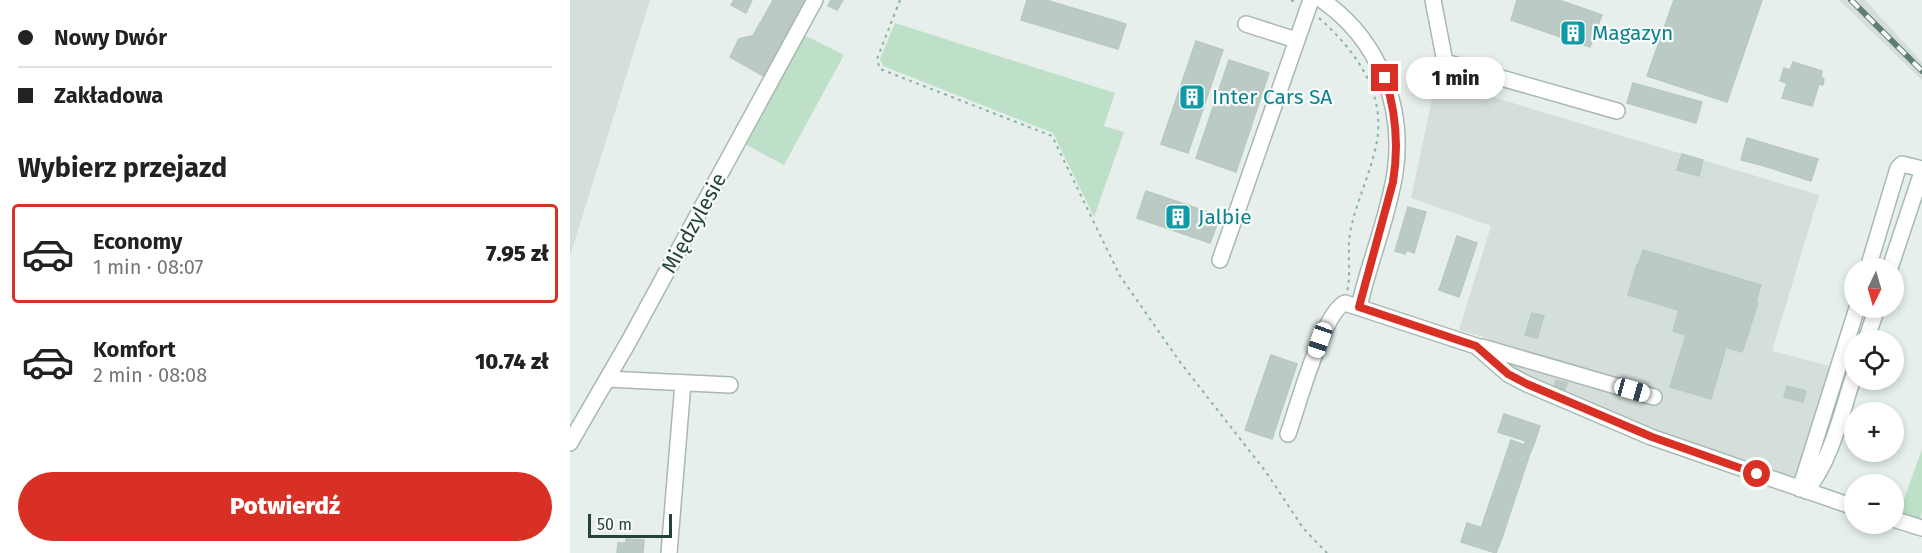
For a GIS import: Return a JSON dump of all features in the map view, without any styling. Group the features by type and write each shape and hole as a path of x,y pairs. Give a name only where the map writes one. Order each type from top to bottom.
{"street":[{"name":"Międzylesie","path":"570,443 733,152 815,0"},
{"path":"1220,261 1311,0"},
{"path":"1322,0 1353,27 1366,42 1385,78 1395,118 1397,151 1393,182 1359,307"},
{"path":"1433,0 1445,62 1617,111"},
{"path":"1246,24 1296,40"},
{"path":"1871,258 1898,168 1902,164 1922,171 1893,258"},
{"path":"1288,434 1320,340 1331,317 1342,304 1359,307 1476,346 1654,396"},
{"path":"1803,490 1854,318"},
{"path":"1476,346 1508,374 1527,384 1652,437 1844,504"},
{"path":"607,379 730,385"},
{"path":"669,553 683,383"},
{"path":"1803,490 1818,477 1849,390"},
{"path":"1904,522 1922,528"}],"path":[{"path":"900,0 877,59 880,69 1052,136 1120,276 1193,380 1258,461 1304,528 1327,553"},
{"path":"1316,16 1345,43 1360,62 1374,97 1377,117 1378,135 1375,153 1364,182 1350,234 1350,272 1346,296"}],"shaded area":[{"path":"570,0 650,0 570,256"},
{"path":"1839,0 1865,0 1922,62 1922,80"},
{"path":"1436,80 1819,195 1772,351 1834,367 1797,482 1615,414 1513,370 1490,339 1459,330 1491,226 1411,198"}],"green space":[{"path":"895,23 1115,93 1104,126 1124,132 1094,217 1053,133 883,66 880,59"},
{"path":"800,33 844,55 784,165 741,142"},
{"path":"1922,449 1922,512 1919,522 1904,518 1904,499"}],"building":[{"path":"734,0 752,0 746,13 731,5"},
{"path":"773,0 806,2 799,16 772,2"},
{"path":"831,0 843,0 837,10 828,6"},
{"path":"1027,0 1046,0 1126,24 1118,49 1021,20"},
{"name":"Magazyn","path":"1517,0 1559,0 1602,15 1590,47 1511,20"},
{"path":"1674,0 1762,0 1727,102 1647,76"},
{"path":"772,2 799,16 788,36 761,22"},
{"path":"760,23 787,37 780,51 753,36"},
{"path":"751,36 779,51 765,77 730,57 739,39"},
{"name":"Inter Cars SA","path":"1196,41 1223,50 1188,153 1161,144"},
{"path":"1229,60 1269,73 1236,172 1196,158"},
{"path":"1793,62 1822,71 1823,85 1819,84 1812,106 1782,98 1787,83 1780,81 1784,68 1790,70"},
{"path":"1633,83 1702,102 1696,123 1627,103"},
{"path":"1747,138 1767,144 1761,165 1741,160"},
{"path":"1767,144 1818,159 1811,181 1761,165"},
{"path":"1682,154 1703,160 1699,176 1677,170"},
{"name":"Jalbie","path":"1146,191 1220,216 1210,243 1137,218"},
{"path":"1408,207 1426,212 1414,253 1407,250 1405,254 1395,251"},
{"path":"1457,236 1477,243 1459,297 1439,290"},
{"path":"1643,250 1707,269 1703,285 1638,265"},
{"path":"1637,265 1758,302 1749,331 1628,295"},
{"path":"1707,269 1761,285 1756,301 1703,285"},
{"path":"1679,310 1749,331 1742,352 1726,347 1711,399 1670,387 1686,335 1673,331"},
{"path":"1532,313 1544,316 1537,338 1525,335"},
{"path":"1271,355 1297,364 1272,439 1245,430"},
{"path":"1556,380 1567,383 1564,392 1554,389"},
{"path":"1787,386 1806,391 1803,402 1784,397"},
{"path":"1504,414 1540,426 1534,444 1498,432"},
{"path":"1511,440 1524,445 1526,441 1534,444 1529,456 1508,449"},
{"path":"1508,449 1529,456 1503,535 1481,528"},
{"path":"1467,523 1503,535 1496,553 1461,542"},
{"path":"626,539 644,540 643,553 617,553 618,543 626,543"}],"railway":[{"path":"1851,0 1922,71"}],"place":[{"name":"Magazyn","path":"1573,33"},
{"name":"Inter Cars SA","path":"1192,97"},
{"name":"Jalbie","path":"1178,217"}],"route":[{"path":"1385,78 1392,97 1395,118 1396,161 1393,182 1359,307 1476,346 1508,374 1527,384 1652,437 1757,474"}]}
